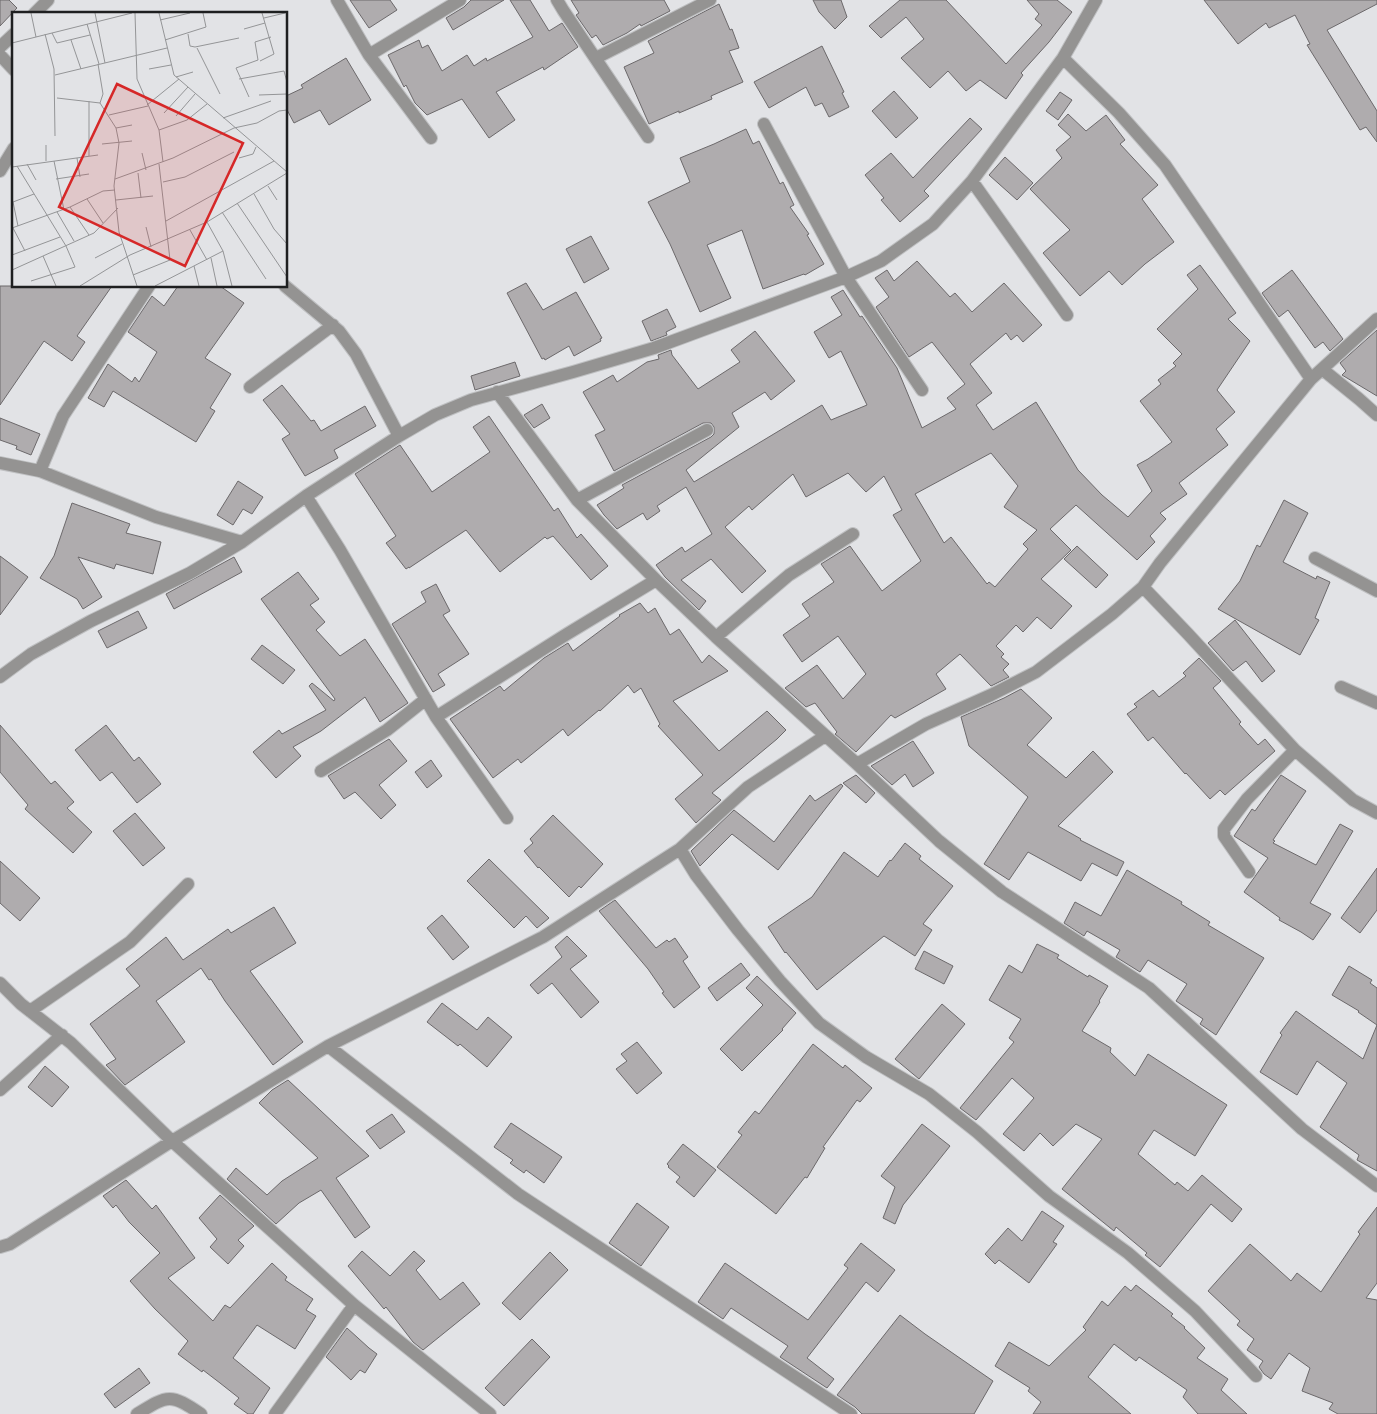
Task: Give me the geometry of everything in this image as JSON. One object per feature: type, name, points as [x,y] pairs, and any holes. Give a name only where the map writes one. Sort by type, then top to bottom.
[{"type":"street","points":[[36,12],[48,0]]},
{"type":"street","points":[[337,0],[369,55],[431,138]]},
{"type":"street","points":[[369,55],[460,0]]},
{"type":"street","points":[[557,0],[648,136]]},
{"type":"street","points":[[596,58],[710,0]]},
{"type":"street","points":[[0,676],[30,654],[190,573],[242,542],[306,496],[398,436],[435,415],[471,400],[497,392],[654,348],[846,277],[881,261],[933,224],[972,181],[1063,58],[1096,0]]},
{"type":"street","points":[[0,48],[12,36]]},
{"type":"street","points":[[0,56],[12,68]]},
{"type":"street","points":[[1063,58],[1119,113],[1165,165],[1311,379]]},
{"type":"street","points":[[764,124],[846,277],[922,390]]},
{"type":"street","points":[[0,171],[12,151]]},
{"type":"street","points":[[972,181],[1067,315]]},
{"type":"street","points":[[40,472],[63,416],[148,288]]},
{"type":"street","points":[[287,288],[339,331],[356,354],[398,436]]},
{"type":"street","points":[[857,764],[926,724],[992,695],[1036,672],[1112,614],[1143,587],[1160,563],[1311,379],[1377,319]]},
{"type":"street","points":[[250,387],[333,325]]},
{"type":"street","points":[[1322,369],[1377,415]]},
{"type":"street","points":[[497,392],[577,500],[656,580],[716,637],[939,841],[1002,892],[1149,988],[1302,1129],[1377,1186]]},
{"type":"street","points":[[577,500],[708,430]]},
{"type":"street","points":[[0,463],[40,472],[156,517],[242,542]]},
{"type":"street","points":[[306,496],[340,550],[436,717],[508,818]]},
{"type":"street","points":[[716,637],[789,576],[853,534]]},
{"type":"street","points":[[1315,558],[1377,591]]},
{"type":"street","points":[[436,717],[656,580]]},
{"type":"street","points":[[1143,587],[1295,750],[1353,800],[1377,813]]},
{"type":"street","points":[[1341,687],[1377,703]]},
{"type":"street","points":[[321,771],[387,730],[426,699]]},
{"type":"street","points":[[0,1247],[10,1244],[172,1141],[328,1046],[543,937],[680,849],[748,787],[825,736]]},
{"type":"street","points":[[1249,872],[1224,836],[1224,829],[1247,799],[1295,750]]},
{"type":"street","points":[[680,849],[696,875],[738,930],[780,981],[819,1023],[866,1057],[929,1094],[977,1132],[1049,1196],[1128,1253],[1195,1311],[1256,1376]]},
{"type":"street","points":[[30,1011],[130,942],[188,884]]},
{"type":"street","points":[[0,983],[30,1011],[71,1043],[172,1141],[354,1304],[490,1414]]},
{"type":"street","points":[[0,1090],[62,1036]]},
{"type":"street","points":[[328,1046],[518,1194],[851,1414]]},
{"type":"street","points":[[276,1414],[354,1304]]},
{"type":"street","points":[[137,1414],[160,1400],[171,1399],[183,1402],[201,1414]]},
{"type":"building","points":[[0,0],[9,0],[17,8],[0,26]]},
{"type":"building","points":[[350,0],[390,0],[397,10],[369,28]]},
{"type":"building","points":[[471,0],[504,0],[453,30],[446,18],[464,7]]},
{"type":"building","points":[[510,0],[530,0],[549,31],[562,23],[578,47],[544,70],[543,67],[496,92],[515,120],[489,138],[462,99],[427,115],[415,103],[406,85],[404,87],[388,55],[419,40],[422,48],[428,45],[442,71],[467,55],[474,66],[486,58],[487,61],[533,37]]},
{"type":"building","points":[[571,0],[664,0],[670,11],[641,26],[640,24],[603,45],[596,35],[592,38],[576,15],[579,13]]},
{"type":"building","points":[[813,0],[841,0],[847,17],[835,29],[819,12]]},
{"type":"building","points":[[900,0],[946,0],[1006,64],[1042,25],[1035,19],[1039,14],[1027,0],[1057,0],[1072,12],[1049,42],[1021,73],[1023,75],[1006,99],[980,80],[966,91],[948,71],[930,88],[901,58],[924,39],[906,17],[881,38],[869,26]]},
{"type":"building","points":[[1204,0],[1377,0],[1377,4],[1327,30],[1377,111],[1377,142],[1366,127],[1360,130],[1307,45],[1310,44],[1295,15],[1269,28],[1266,23],[1238,44]]},
{"type":"building","points":[[719,4],[739,48],[729,51],[743,82],[711,96],[712,99],[649,124],[624,67],[654,53],[648,41]]},
{"type":"building","points":[[822,46],[849,107],[829,117],[822,103],[815,106],[806,87],[769,108],[754,82]]},
{"type":"building","points":[[346,58],[371,100],[329,125],[320,110],[294,123],[288,112],[288,95],[303,88],[301,85]]},
{"type":"building","points":[[894,91],[918,118],[896,138],[872,111]]},
{"type":"building","points":[[1060,92],[1072,100],[1058,120],[1046,111]]},
{"type":"building","points":[[1068,114],[1086,131],[1106,115],[1125,140],[1120,144],[1158,185],[1142,199],[1174,242],[1145,264],[1122,285],[1109,271],[1080,296],[1043,253],[1070,230],[1030,189],[1062,158],[1056,150],[1071,137],[1058,125]]},
{"type":"building","points":[[970,118],[982,129],[924,191],[929,196],[900,222],[881,200],[884,198],[865,175],[891,153],[913,178]]},
{"type":"building","points":[[746,129],[753,144],[759,141],[780,184],[783,182],[794,205],[790,207],[809,234],[807,235],[824,264],[805,275],[763,289],[742,230],[707,245],[731,298],[700,312],[670,244],[648,202],[690,182],[680,158]]},
{"type":"building","points":[[1005,157],[1033,183],[1017,200],[989,175]]},
{"type":"building","points":[[591,236],[609,269],[584,283],[566,249]]},
{"type":"building","points":[[917,261],[950,297],[955,293],[972,312],[1004,283],[1042,325],[1023,342],[1017,335],[1011,340],[1006,333],[970,364],[992,393],[976,405],[993,430],[1036,402],[1078,470],[1102,495],[1128,517],[1152,491],[1137,465],[1172,442],[1140,401],[1161,384],[1158,380],[1176,366],[1173,363],[1182,354],[1157,329],[1198,289],[1187,275],[1200,265],[1236,313],[1228,319],[1250,341],[1217,390],[1235,412],[1216,429],[1228,445],[1179,483],[1187,494],[1160,513],[1166,519],[1150,536],[1155,542],[1137,560],[1076,505],[1050,529],[1071,550],[1041,579],[1072,606],[1051,629],[1037,617],[1023,632],[1016,625],[996,646],[1004,654],[1001,657],[1009,664],[1003,670],[1009,677],[991,686],[960,654],[936,674],[946,689],[895,718],[891,715],[856,752],[835,734],[837,732],[815,703],[806,707],[785,688],[817,665],[843,699],[866,674],[838,636],[802,662],[783,635],[810,616],[802,604],[834,582],[821,564],[850,546],[882,591],[921,561],[893,515],[902,510],[884,476],[866,492],[848,473],[806,497],[793,474],[752,510],[749,506],[725,527],[766,571],[742,593],[711,559],[681,580],[706,601],[699,610],[665,577],[656,565],[682,547],[685,552],[712,534],[686,487],[657,506],[660,511],[647,520],[643,513],[617,529],[597,505],[624,488],[622,485],[711,437],[714,434],[714,427],[711,423],[703,423],[614,471],[595,435],[605,430],[583,392],[613,375],[617,382],[647,362],[659,359],[658,355],[671,350],[672,355],[698,389],[740,362],[731,350],[755,331],[795,381],[771,400],[765,392],[732,413],[739,427],[686,470],[694,482],[822,405],[831,420],[867,405],[841,351],[829,358],[814,332],[842,315],[831,297],[843,290],[897,368],[922,428],[956,409],[947,398],[965,384],[932,342],[909,357],[876,307],[889,297],[875,278],[887,270],[894,281]],"holes":[[[991,453],[1018,486],[1004,507],[1037,530],[1023,544],[1028,549],[995,587],[989,582],[987,584],[951,537],[944,543],[915,494]]]},
{"type":"building","points":[[1292,270],[1343,339],[1330,351],[1323,342],[1315,348],[1288,310],[1279,317],[1262,293]]},
{"type":"building","points":[[526,283],[543,310],[576,292],[602,338],[600,339],[601,341],[574,356],[569,346],[545,360],[544,358],[542,359],[507,293]]},
{"type":"building","points":[[0,286],[12,286],[12,288],[111,288],[77,336],[85,342],[72,361],[44,341],[0,405]]},
{"type":"building","points":[[177,288],[223,288],[244,303],[205,358],[231,374],[210,408],[215,411],[196,442],[113,391],[104,407],[88,398],[108,364],[132,382],[135,377],[139,382],[157,352],[128,332],[152,296],[164,306]]},
{"type":"building","points":[[667,309],[676,327],[666,332],[667,335],[651,341],[642,321]]},
{"type":"building","points":[[1377,330],[1377,396],[1342,375],[1346,371],[1340,363]]},
{"type":"building","points":[[515,362],[520,376],[475,390],[471,376]]},
{"type":"building","points":[[282,385],[311,421],[314,420],[321,431],[365,406],[376,426],[334,450],[338,458],[305,476],[282,439],[290,434],[263,400]]},
{"type":"building","points":[[542,404],[550,418],[534,428],[524,415]]},
{"type":"building","points":[[489,416],[554,511],[558,508],[577,538],[581,534],[608,566],[591,580],[553,536],[547,539],[545,537],[500,572],[466,530],[406,569],[386,543],[396,536],[355,474],[400,445],[432,492],[490,452],[473,427]]},
{"type":"building","points":[[0,418],[40,434],[31,455],[16,449],[17,446],[0,440]]},
{"type":"building","points":[[238,481],[263,497],[252,514],[243,509],[233,525],[217,515]]},
{"type":"building","points":[[1284,500],[1308,513],[1283,562],[1316,579],[1317,576],[1330,582],[1315,618],[1319,620],[1300,655],[1218,609],[1240,581],[1257,545],[1260,547]]},
{"type":"building","points":[[72,503],[130,524],[126,533],[161,542],[153,574],[116,564],[114,569],[78,557],[102,597],[83,609],[77,599],[40,578],[54,556]]},
{"type":"building","points":[[1077,546],[1108,575],[1096,588],[1064,559]]},
{"type":"building","points":[[0,556],[28,577],[0,615]]},
{"type":"building","points":[[234,557],[242,572],[174,609],[166,594]]},
{"type":"building","points":[[298,572],[319,599],[310,605],[325,622],[316,630],[340,656],[365,639],[408,703],[380,722],[365,697],[321,731],[293,747],[301,756],[276,778],[253,752],[279,730],[282,734],[326,710],[309,686],[312,683],[334,701],[335,699],[261,599]]},
{"type":"building","points":[[436,584],[450,611],[443,615],[469,654],[438,674],[445,685],[433,692],[392,624],[426,602],[421,592]]},
{"type":"building","points":[[640,603],[648,613],[655,608],[670,635],[679,629],[702,663],[709,655],[728,671],[673,701],[719,751],[767,711],[786,730],[712,793],[721,800],[696,823],[675,799],[703,775],[658,726],[660,724],[641,688],[634,693],[628,685],[600,711],[568,736],[563,729],[521,763],[518,759],[493,778],[450,719],[500,686],[504,691],[544,658],[568,643],[573,651],[619,615]]},
{"type":"building","points":[[138,611],[147,628],[107,648],[98,631]]},
{"type":"building","points":[[1235,620],[1275,671],[1262,682],[1246,661],[1233,671],[1208,643]]},
{"type":"building","points":[[262,645],[295,670],[283,684],[251,659]]},
{"type":"building","points":[[1199,658],[1221,681],[1213,688],[1241,722],[1239,724],[1258,745],[1265,739],[1275,751],[1225,795],[1220,790],[1210,799],[1153,737],[1148,741],[1127,714],[1137,707],[1134,704],[1153,690],[1159,697],[1186,676],[1183,673]]},
{"type":"building","points":[[1021,689],[1052,718],[1027,745],[1066,778],[1093,751],[1113,772],[1058,826],[1080,840],[1124,862],[1117,876],[1092,863],[1081,881],[1028,852],[1009,880],[984,864],[1028,797],[969,746],[961,717]]},
{"type":"building","points":[[0,725],[51,784],[55,781],[74,802],[67,808],[92,832],[73,853],[25,809],[28,805],[0,772]]},
{"type":"building","points":[[106,725],[134,761],[139,757],[161,784],[137,803],[112,772],[100,781],[75,750]]},
{"type":"building","points":[[389,739],[407,761],[379,785],[396,805],[381,819],[355,792],[344,799],[328,776]]},
{"type":"building","points":[[913,741],[934,773],[913,787],[905,774],[892,785],[871,766]]},
{"type":"building","points":[[431,760],[442,776],[427,788],[415,772]]},
{"type":"building","points":[[856,775],[875,793],[866,803],[843,783]]},
{"type":"building","points":[[1281,775],[1306,791],[1273,840],[1275,841],[1273,843],[1316,865],[1340,824],[1353,831],[1310,903],[1331,914],[1313,940],[1279,920],[1280,918],[1244,892],[1268,858],[1234,836],[1252,809],[1255,811]]},
{"type":"building","points":[[841,784],[843,786],[778,870],[732,834],[700,866],[691,851],[734,810],[774,842],[810,795],[815,801]]},
{"type":"building","points":[[135,813],[165,848],[143,866],[113,831]]},
{"type":"building","points":[[553,815],[603,864],[581,888],[579,886],[569,897],[538,868],[524,851],[533,843],[530,839]]},
{"type":"building","points":[[905,843],[921,856],[919,859],[953,886],[923,924],[932,930],[915,956],[884,936],[817,990],[785,953],[768,927],[812,897],[844,852],[878,877]]},
{"type":"building","points":[[489,859],[549,918],[537,928],[526,916],[514,928],[467,881]]},
{"type":"building","points":[[0,861],[40,898],[20,921],[0,903]]},
{"type":"building","points":[[1377,868],[1377,910],[1360,933],[1341,918]]},
{"type":"building","points":[[1127,870],[1182,902],[1181,904],[1210,922],[1208,925],[1264,958],[1216,1035],[1200,1024],[1203,1019],[1176,1001],[1187,984],[1148,960],[1140,972],[1116,957],[1120,950],[1087,931],[1084,936],[1064,923],[1075,902],[1101,916]]},
{"type":"building","points":[[615,900],[656,948],[667,940],[669,942],[675,938],[688,957],[683,961],[700,987],[674,1008],[662,993],[664,992],[648,969],[599,911]]},
{"type":"building","points":[[274,907],[296,943],[250,971],[303,1042],[273,1065],[201,968],[156,1001],[185,1042],[125,1085],[106,1065],[116,1059],[90,1024],[140,986],[126,969],[166,937],[183,960],[228,929],[231,933]]},
{"type":"building","points":[[442,915],[469,947],[453,960],[427,928]]},
{"type":"building","points":[[567,936],[587,956],[570,969],[599,1002],[581,1018],[552,983],[538,994],[530,985],[562,957],[555,947]]},
{"type":"building","points":[[1037,944],[1059,955],[1057,958],[1088,977],[1089,975],[1108,986],[1082,1031],[1111,1048],[1110,1052],[1135,1076],[1148,1054],[1227,1105],[1195,1156],[1154,1130],[1138,1154],[1175,1185],[1177,1182],[1188,1191],[1202,1175],[1242,1209],[1232,1222],[1211,1204],[1160,1267],[1145,1255],[1147,1253],[1116,1227],[1114,1231],[1062,1189],[1102,1139],[1076,1124],[1053,1146],[1040,1133],[1024,1151],[1003,1134],[1034,1098],[1012,1078],[976,1120],[960,1108],[1014,1042],[1009,1038],[1021,1019],[989,1000],[1009,965],[1022,973]]},
{"type":"building","points":[[924,951],[953,966],[944,984],[915,969]]},
{"type":"building","points":[[741,963],[750,975],[717,1001],[708,988]]},
{"type":"building","points":[[1349,966],[1372,980],[1370,983],[1377,988],[1377,1025],[1359,1011],[1332,995]]},
{"type":"building","points":[[757,976],[796,1013],[783,1030],[742,1071],[720,1049],[763,1005],[746,988]]},
{"type":"building","points":[[442,1003],[477,1030],[488,1017],[512,1037],[487,1067],[460,1044],[458,1046],[427,1022]]},
{"type":"building","points":[[942,1004],[965,1024],[919,1079],[895,1059]]},
{"type":"building","points":[[1296,1011],[1363,1059],[1377,1025],[1377,1171],[1357,1160],[1359,1155],[1320,1127],[1347,1083],[1317,1061],[1297,1095],[1260,1072],[1282,1035],[1280,1033]]},
{"type":"building","points":[[637,1042],[662,1073],[637,1094],[616,1069],[627,1061],[621,1054]]},
{"type":"building","points":[[813,1044],[843,1068],[845,1065],[872,1088],[860,1102],[857,1100],[823,1147],[825,1148],[807,1178],[805,1177],[776,1214],[717,1167],[742,1135],[738,1132],[755,1111],[759,1114]]},
{"type":"building","points":[[45,1066],[69,1087],[52,1107],[28,1087]]},
{"type":"building","points":[[288,1080],[369,1156],[336,1178],[370,1227],[355,1238],[321,1190],[299,1203],[276,1224],[227,1179],[236,1168],[267,1195],[282,1181],[318,1158],[259,1103],[272,1090]]},
{"type":"building","points":[[392,1114],[405,1132],[380,1149],[366,1131]]},
{"type":"building","points":[[511,1123],[562,1157],[544,1183],[526,1170],[524,1173],[510,1163],[513,1160],[494,1147]]},
{"type":"building","points":[[922,1124],[950,1146],[903,1205],[895,1224],[883,1218],[895,1187],[881,1176]]},
{"type":"building","points":[[683,1144],[716,1170],[694,1197],[676,1182],[680,1177],[667,1164]]},
{"type":"building","points":[[126,1180],[152,1209],[156,1205],[195,1258],[168,1278],[213,1321],[225,1305],[230,1308],[272,1263],[287,1277],[285,1280],[313,1299],[306,1310],[316,1316],[295,1349],[257,1325],[233,1358],[270,1388],[253,1414],[248,1414],[234,1404],[239,1398],[203,1370],[202,1372],[178,1354],[188,1341],[130,1281],[160,1253],[129,1222],[116,1205],[113,1208],[103,1196]]},
{"type":"building","points":[[220,1195],[254,1226],[238,1240],[244,1246],[228,1264],[210,1247],[217,1239],[199,1218]]},
{"type":"building","points":[[637,1203],[669,1227],[641,1266],[609,1243]]},
{"type":"building","points":[[1377,1207],[1377,1283],[1366,1298],[1377,1300],[1377,1414],[1338,1414],[1329,1409],[1333,1403],[1302,1391],[1310,1368],[1289,1353],[1271,1379],[1264,1374],[1259,1367],[1263,1361],[1247,1350],[1254,1339],[1237,1325],[1240,1321],[1208,1291],[1250,1244],[1291,1281],[1297,1273],[1321,1292],[1360,1234],[1358,1232]]},
{"type":"building","points":[[1042,1211],[1064,1226],[1053,1242],[1057,1244],[1029,1283],[999,1260],[995,1264],[985,1254],[1008,1228],[1022,1241]]},
{"type":"building","points":[[861,1243],[895,1270],[878,1292],[866,1282],[807,1358],[834,1379],[827,1388],[780,1357],[788,1346],[731,1308],[723,1319],[698,1302],[725,1263],[808,1320],[848,1268],[844,1265]]},
{"type":"building","points":[[362,1251],[390,1276],[414,1251],[425,1261],[416,1270],[440,1300],[463,1282],[480,1304],[423,1350],[413,1342],[386,1307],[384,1309],[348,1266]]},
{"type":"building","points":[[550,1252],[568,1270],[520,1320],[502,1303]]},
{"type":"building","points":[[1136,1285],[1173,1314],[1171,1316],[1185,1327],[1205,1348],[1197,1358],[1228,1379],[1221,1390],[1247,1414],[1198,1414],[1183,1397],[1187,1390],[1139,1357],[1136,1361],[1114,1344],[1088,1377],[1131,1414],[1033,1414],[1041,1402],[1028,1391],[1030,1388],[995,1366],[1009,1342],[1049,1366],[1086,1330],[1083,1327],[1102,1301],[1108,1306],[1125,1286],[1131,1291]]},
{"type":"building","points":[[900,1315],[993,1381],[974,1414],[862,1414],[837,1395]]},
{"type":"building","points":[[347,1328],[377,1354],[365,1373],[360,1370],[351,1380],[326,1357]]},
{"type":"building","points":[[532,1339],[550,1357],[504,1406],[485,1388]]},
{"type":"building","points":[[139,1368],[150,1383],[115,1408],[104,1394]]}]
